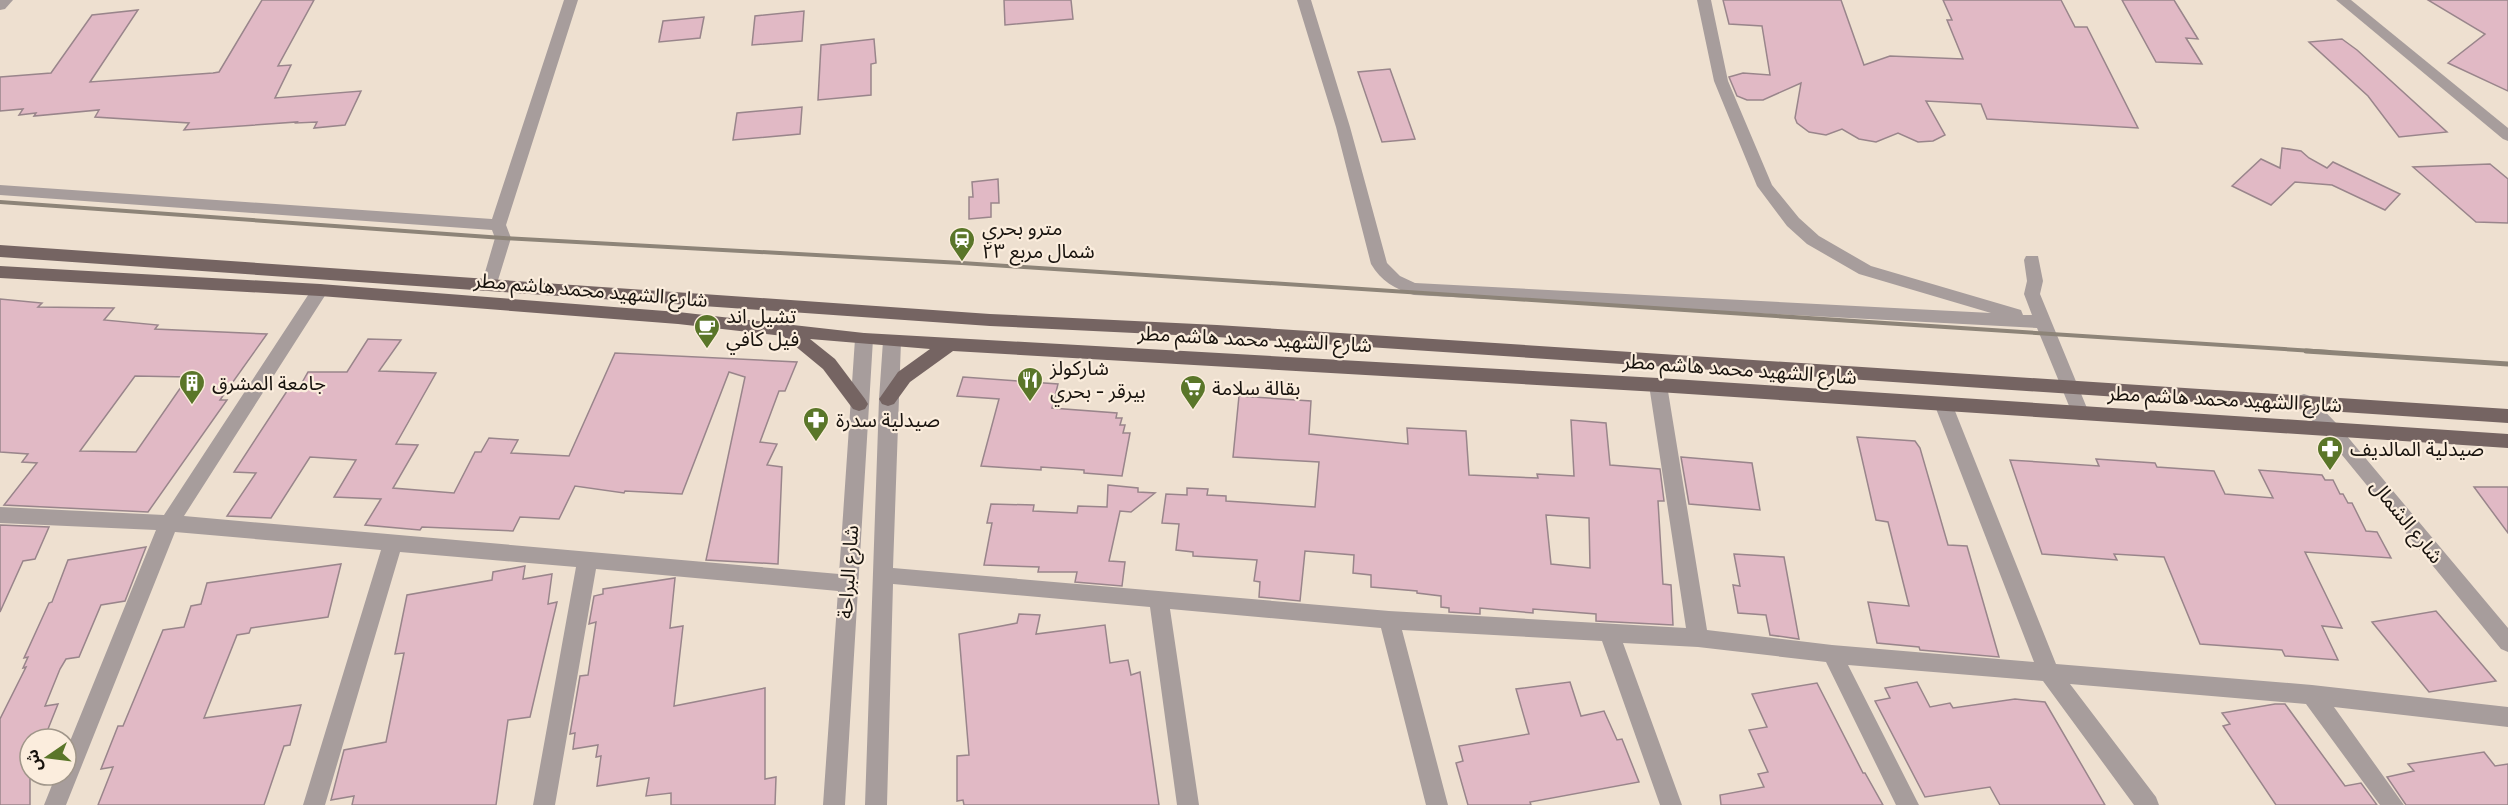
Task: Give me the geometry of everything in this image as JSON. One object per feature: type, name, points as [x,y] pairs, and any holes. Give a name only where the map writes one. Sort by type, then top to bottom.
[{"type":"main road","name":"شارع الشهيد محمد هاشم مطر","points":[[0,251],[954,318],[1216,331],[2508,416]]},
{"type":"main road","name":"شارع الشهيد محمد هاشم مطر","points":[[0,272],[320,290],[678,318],[864,339],[948,345],[1658,385],[1944,406],[2330,428],[2508,441]]},
{"type":"main road","points":[[788,331],[830,364],[859,404]]},
{"type":"main road","points":[[888,399],[904,377],[948,345]]},
{"type":"street","points":[[0,6],[6,0]]},
{"type":"street","points":[[489,286],[503,238],[498,225],[571,0]]},
{"type":"street","points":[[1304,0],[1343,127],[1379,264],[1392,279],[1402,285],[1414,289],[2045,322]]},
{"type":"street","points":[[1704,0],[1721,81],[1765,186],[1793,222],[1813,240],[1865,270],[2045,322]]},
{"type":"street","points":[[2343,0],[2508,136]]},
{"type":"street","points":[[0,190],[383,221],[498,225]]},
{"type":"street","points":[[2032,260],[2035,281],[2032,294],[2080,413]]},
{"type":"street","points":[[55,805],[169,523],[320,290]]},
{"type":"street","name":"شارع البراحة","points":[[834,805],[864,339]]},
{"type":"street","name":"شارع البراحة","points":[[876,805],[888,399],[892,341]]},
{"type":"street","points":[[1658,385],[1698,639]]},
{"type":"street","name":"شارع الشمال","points":[[2304,401],[2330,428],[2508,643]]},
{"type":"street","points":[[1944,406],[2049,673],[2148,805]]},
{"type":"street","points":[[0,515],[169,523],[847,583]]},
{"type":"street","points":[[314,805],[392,544]]},
{"type":"street","points":[[544,805],[587,561]]},
{"type":"street","points":[[882,575],[1389,620],[1698,639],[1832,654],[2312,695],[2508,717]]},
{"type":"street","points":[[1159,601],[1188,805]]},
{"type":"street","points":[[1389,620],[1437,805]]},
{"type":"street","points":[[1610,634],[1671,805]]},
{"type":"street","points":[[1832,654],[1908,805]]},
{"type":"street","points":[[2312,695],[2393,805]]},
{"type":"building","points":[[262,0],[314,0],[278,66],[291,65],[275,98],[361,91],[345,125],[314,128],[317,122],[297,122],[184,130],[189,123],[95,117],[99,110],[34,116],[36,113],[19,115],[23,109],[0,111],[0,77],[51,73],[92,15],[138,10],[90,82],[213,73],[219,72]]},
{"type":"building","points":[[1004,0],[1071,0],[1073,19],[1005,25]]},
{"type":"building","points":[[1723,0],[1841,0],[1864,65],[1890,56],[1963,59],[1947,20],[1952,20],[1943,0],[2061,0],[2075,27],[2087,27],[2138,128],[1987,119],[1981,104],[1926,101],[1945,135],[1933,141],[1918,142],[1898,133],[1876,142],[1859,139],[1842,129],[1826,135],[1809,132],[1797,123],[1795,118],[1801,83],[1763,100],[1747,100],[1737,96],[1729,77],[1743,73],[1770,75],[1762,26],[1729,24]]},
{"type":"building","points":[[2122,0],[2174,0],[2198,39],[2186,38],[2202,64],[2156,62]]},
{"type":"building","points":[[2428,0],[2508,0],[2508,91],[2448,63],[2485,34]]},
{"type":"building","points":[[804,11],[802,41],[752,45],[755,16]]},
{"type":"building","points":[[704,17],[700,38],[659,42],[663,21]]},
{"type":"building","points":[[874,39],[876,63],[871,64],[871,95],[818,100],[821,45]]},
{"type":"building","points":[[2342,39],[2447,132],[2399,137],[2368,96],[2309,42]]},
{"type":"building","points":[[1390,69],[1415,139],[1382,142],[1358,72]]},
{"type":"building","points":[[802,107],[800,134],[733,140],[737,113]]},
{"type":"building","points":[[2282,148],[2301,151],[2327,168],[2333,162],[2400,194],[2385,210],[2332,185],[2295,182],[2271,205],[2232,186],[2261,159],[2280,168]]},
{"type":"building","points":[[2490,164],[2508,179],[2508,223],[2476,222],[2413,167]]},
{"type":"building","points":[[998,179],[999,203],[991,203],[991,217],[969,219],[969,197],[973,197],[972,182]]},
{"type":"building","name":"جامعة المشرق","points":[[0,299],[42,303],[38,307],[114,308],[104,320],[158,325],[155,329],[267,334],[220,400],[227,400],[148,512],[4,505],[37,463],[22,462],[28,454],[0,452]],"holes":[[[135,376],[188,377],[136,452],[80,451]]]},
{"type":"building","points":[[368,339],[401,340],[379,371],[436,373],[396,444],[418,445],[393,488],[454,493],[475,452],[481,452],[489,438],[518,440],[511,453],[569,456],[615,353],[797,362],[785,391],[779,391],[760,442],[777,444],[767,465],[782,467],[778,564],[706,560],[745,377],[729,372],[682,494],[625,491],[624,493],[575,486],[559,519],[520,517],[513,531],[422,527],[420,530],[365,525],[381,499],[334,497],[356,460],[310,457],[271,518],[227,516],[256,473],[234,472],[289,388],[299,388],[308,372],[347,372]]},
{"type":"building","points":[[963,377],[1058,384],[1052,408],[1117,413],[1116,418],[1122,418],[1120,425],[1125,425],[1123,433],[1130,433],[1122,476],[1084,473],[1084,470],[981,466],[999,399],[957,396]]},
{"type":"building","points":[[1239,396],[1311,401],[1309,434],[1408,444],[1407,428],[1466,431],[1469,475],[1538,478],[1537,474],[1574,476],[1571,420],[1606,423],[1610,465],[1660,469],[1664,501],[1658,501],[1663,584],[1671,585],[1673,625],[1596,621],[1596,614],[1533,609],[1533,613],[1480,608],[1480,614],[1449,612],[1449,608],[1441,607],[1441,596],[1417,593],[1417,591],[1371,587],[1371,575],[1353,573],[1354,555],[1305,551],[1300,601],[1259,597],[1260,582],[1254,581],[1257,560],[1193,556],[1193,552],[1176,550],[1179,524],[1162,523],[1166,494],[1187,495],[1187,488],[1208,489],[1207,495],[1226,496],[1226,501],[1315,507],[1319,462],[1233,457]],"holes":[[[1546,515],[1589,518],[1590,568],[1551,564]]]},
{"type":"building","points":[[1857,437],[1915,441],[1920,448],[1948,545],[1967,546],[1999,657],[1920,650],[1919,647],[1877,643],[1868,602],[1909,606],[1888,522],[1876,520]]},
{"type":"building","points":[[1681,457],[1752,463],[1760,510],[1689,504]]},
{"type":"building","points":[[2096,459],[2155,463],[2157,467],[2214,471],[2225,494],[2273,498],[2259,470],[2322,475],[2325,480],[2333,480],[2340,494],[2343,494],[2348,503],[2352,503],[2366,531],[2377,532],[2391,558],[2305,552],[2342,628],[2322,626],[2338,660],[2285,656],[2282,650],[2200,644],[2164,557],[2114,554],[2117,560],[2042,554],[2010,460],[2099,466]]},
{"type":"building","points":[[1108,485],[1138,488],[1138,492],[1155,493],[1131,512],[1120,511],[1109,561],[1125,562],[1122,586],[1075,582],[1077,572],[1038,572],[1039,567],[984,565],[992,523],[987,523],[991,504],[1034,505],[1033,511],[1077,513],[1078,506],[1107,507]]},
{"type":"building","points":[[2474,487],[2508,487],[2508,533]]},
{"type":"building","points":[[0,525],[49,527],[35,559],[23,561],[0,612]]},
{"type":"building","points":[[146,547],[125,601],[101,605],[79,657],[66,659],[60,669],[45,706],[58,704],[49,727],[18,727],[18,787],[30,787],[30,805],[0,805],[0,719],[26,667],[23,668],[28,657],[24,658],[49,603],[52,602],[68,560]]},
{"type":"building","points":[[1734,554],[1784,557],[1799,639],[1770,635],[1766,615],[1738,613],[1733,585],[1740,586]]},
{"type":"building","points":[[341,564],[328,617],[251,628],[249,633],[237,635],[204,718],[301,705],[290,745],[284,746],[264,805],[98,805],[113,767],[101,769],[118,726],[123,726],[163,630],[184,627],[191,606],[201,604],[207,583]]},
{"type":"building","points":[[525,566],[523,579],[552,574],[548,604],[557,602],[530,717],[508,720],[496,805],[352,805],[354,796],[331,800],[344,750],[386,742],[404,653],[395,654],[407,595],[492,580],[493,572]]},
{"type":"building","points":[[675,578],[670,628],[683,626],[674,706],[765,688],[765,779],[776,777],[775,805],[671,805],[671,793],[646,796],[649,778],[597,786],[601,756],[596,757],[598,745],[573,749],[575,733],[570,734],[580,676],[588,675],[596,622],[589,624],[594,596],[603,594],[603,589]]},
{"type":"building","points":[[2436,611],[2496,681],[2429,692],[2372,622]]},
{"type":"building","points":[[1019,614],[1040,615],[1036,634],[1105,625],[1110,663],[1128,660],[1131,675],[1140,672],[1159,805],[964,805],[963,800],[957,801],[957,756],[969,755],[959,634],[1017,623]]},
{"type":"building","points":[[1570,682],[1581,716],[1604,711],[1617,740],[1622,739],[1639,782],[1530,802],[1531,805],[1468,805],[1456,763],[1463,761],[1459,746],[1529,734],[1516,689]]},
{"type":"building","points":[[1917,682],[1930,707],[1950,703],[1953,708],[2015,699],[2045,702],[2105,805],[2000,805],[1990,787],[1925,797],[1875,701],[1890,698],[1885,688]]},
{"type":"building","points":[[1817,683],[1863,773],[1883,805],[1721,805],[1720,795],[1764,787],[1758,774],[1768,772],[1749,730],[1767,727],[1752,694]]},
{"type":"building","points":[[2285,704],[2345,786],[2361,783],[2377,805],[2276,805],[2223,726],[2230,724],[2222,713]]},
{"type":"building","points":[[2484,752],[2495,766],[2508,764],[2508,805],[2406,805],[2387,777],[2414,771],[2408,764]]},
{"type":"railway","points":[[0,202],[503,238],[962,263],[2329,352]]},
{"type":"railway","points":[[2306,351],[2508,364]]},
{"type":"place","name":"مترو بحري شمال مربع ٢٣","points":[[962,263]]},
{"type":"place","name":"تشيل اند فيل كافي","points":[[707,350]]},
{"type":"place","name":"شاركولز بيرقر - بحري","points":[[1030,403]]},
{"type":"place","name":"جامعة المشرق","points":[[192,406]]},
{"type":"place","name":"بقالة سلامة","points":[[1193,411]]},
{"type":"place","name":"صيدلية سدرة","points":[[816,443]]},
{"type":"place","name":"صيدلية المالديف","points":[[2330,472]]}]
